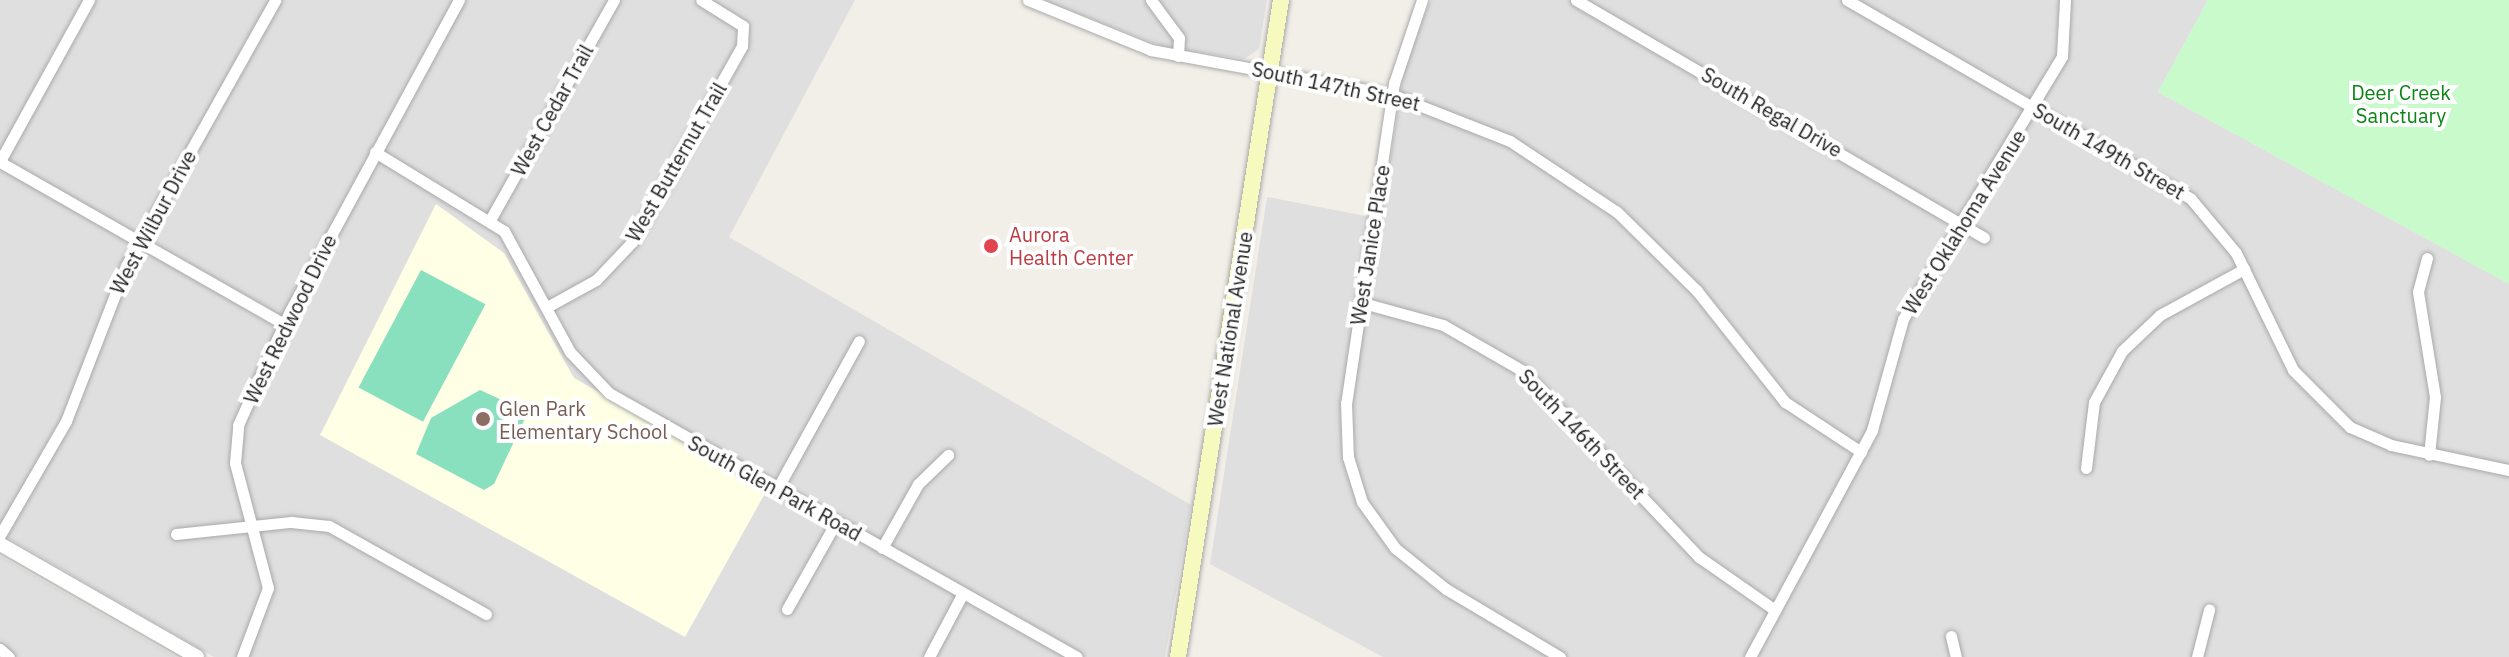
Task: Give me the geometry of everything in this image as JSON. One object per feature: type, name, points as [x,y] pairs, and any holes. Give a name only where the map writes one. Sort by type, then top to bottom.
[{"type":"main road","name":"West National Avenue","points":[[1178,657],[1281,0]]},
{"type":"street","points":[[89,0],[0,161],[284,324]]},
{"type":"street","name":"West Wilbur Drive","points":[[0,535],[66,421],[139,242],[275,0]]},
{"type":"street","name":"West Redwood Drive","points":[[242,657],[268,588],[235,463],[236,433],[284,324],[459,0]]},
{"type":"street","name":"West Cedar Trail","points":[[490,220],[614,0]]},
{"type":"street","name":"West Butternut Trail","points":[[547,307],[596,280],[632,242],[738,54],[744,29],[701,0]]},
{"type":"street","name":"South 147th Street","points":[[1028,0],[1178,56],[1272,70],[1393,95],[1472,123],[1585,187],[1667,258],[1785,402],[1861,452]]},
{"type":"street","points":[[1151,0],[1179,38],[1178,56]]},
{"type":"street","name":"West Janice Place","points":[[1422,0],[1393,95],[1345,421],[1358,493],[1380,531],[1413,565],[1560,657]]},
{"type":"street","name":"South Regal Drive","points":[[1576,0],[1984,237]]},
{"type":"street","name":"South 149th Street","points":[[1847,0],[2191,199],[2244,269],[2312,395],[2361,433],[2429,455],[2509,470]]},
{"type":"street","name":"West Oklahoma Avenue","points":[[1750,657],[1861,452],[1903,319],[1966,225],[2066,47],[2068,1]]},
{"type":"street","name":"South Glen Park Road","points":[[375,152],[490,220],[519,250],[547,307],[597,384],[1064,654],[1077,657]]},
{"type":"street","points":[[2427,258],[2418,292],[2435,397],[2429,455]]},
{"type":"street","points":[[2086,468],[2094,402],[2122,351],[2160,315],[2244,269]]},
{"type":"street","name":"South 146th Street","points":[[1363,303],[1443,325],[1523,371],[1699,557],[1775,610]]},
{"type":"street","points":[[777,489],[859,341]]},
{"type":"street","points":[[882,548],[918,484],[948,455]]},
{"type":"street","points":[[176,534],[309,522],[342,531],[486,614]]},
{"type":"street","points":[[787,609],[836,522]]},
{"type":"street","points":[[0,544],[197,657]]},
{"type":"street","points":[[929,657],[963,593]]},
{"type":"street","points":[[2197,657],[2209,610]]},
{"type":"street","points":[[1951,636],[1956,657]]},
{"type":"street","points":[[0,649],[9,657]]},
{"type":"shaded area","points":[[0,0],[855,0],[729,237],[1191,505],[1165,657],[214,657],[0,533]]},
{"type":"shaded area","points":[[1044,0],[1267,0],[1259,49],[1244,59],[1164,47]]},
{"type":"shaded area","points":[[1431,0],[2208,0],[2158,92],[2509,284],[2509,657],[1383,657],[1210,564],[1267,197],[1381,219],[1406,58]]},
{"type":"shaded area","name":"Glen Park Elementary School","points":[[436,204],[504,253],[574,378],[768,488],[685,637],[320,435]]},
{"type":"shaded area","points":[[0,556],[89,607],[176,657],[0,657]]},
{"type":"green space","name":"Deer Creek Sanctuary","points":[[2208,0],[2509,0],[2509,284],[2158,92]]},
{"type":"green space","points":[[421,270],[485,304],[423,422],[359,387]]},
{"type":"green space","points":[[480,390],[528,412],[494,484],[484,490],[416,454],[431,418]]},
{"type":"place","name":"Aurora Health Center","points":[[991,246]]},
{"type":"place","name":"Glen Park Elementary School","points":[[483,419]]}]
